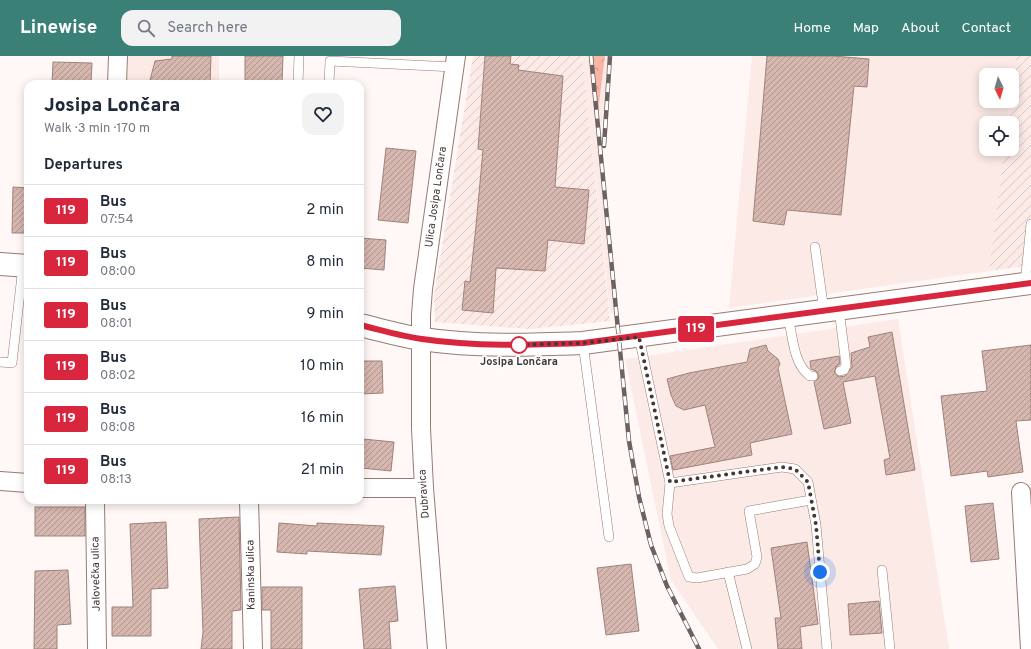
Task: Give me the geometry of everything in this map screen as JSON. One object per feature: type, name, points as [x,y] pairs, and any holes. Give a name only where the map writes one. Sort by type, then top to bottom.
[{"type":"street","points":[[117,80],[118,56]]},
{"type":"street","name":"Ulica Josipa Lončara","points":[[422,339],[423,289],[455,61]]},
{"type":"street","points":[[0,264],[24,266]]},
{"type":"street","points":[[364,325],[422,339],[516,345],[583,343],[639,337],[1028,283]]},
{"type":"street","name":"Dubravica","points":[[422,339],[421,428],[424,488],[437,649]]},
{"type":"street","points":[[0,481],[24,483]]},
{"type":"street","points":[[364,488],[424,488]]},
{"type":"street","points":[[1021,492],[1030,649]]},
{"type":"street","name":"Jalovečka ulica","points":[[95,504],[98,649]]},
{"type":"street","name":"Kaninska ulica","points":[[249,504],[253,649]]},
{"type":"lane","points":[[298,80],[299,56]]},
{"type":"lane","points":[[329,80],[330,61],[455,61]]},
{"type":"lane","points":[[1028,283],[1031,224]]},
{"type":"lane","points":[[815,247],[846,365],[844,370],[840,371]]},
{"type":"lane","points":[[0,362],[12,363],[24,273]]},
{"type":"lane","points":[[788,316],[799,363],[804,372],[810,376],[813,376]]},
{"type":"lane","points":[[639,337],[670,482],[667,514],[669,526],[689,577],[697,578],[747,569],[755,564],[757,557],[749,511],[811,500]]},
{"type":"lane","points":[[583,343],[609,537]]},
{"type":"lane","points":[[670,482],[782,467],[795,469],[808,482],[816,525],[827,649]]},
{"type":"lane","points":[[882,570],[890,649]]},
{"type":"lane","points":[[728,572],[747,649]]},
{"type":"shaded area","points":[[128,56],[219,56],[219,80],[127,80]]},
{"type":"shaded area","points":[[473,56],[582,56],[610,321],[530,329],[435,322],[434,296]]},
{"type":"shaded area","points":[[582,56],[589,56],[596,124],[605,56],[611,56],[599,145],[618,313],[610,313]]},
{"type":"shaded area","points":[[752,56],[1016,56],[1014,68],[979,68],[979,108],[1009,108],[1008,116],[979,116],[979,156],[1003,156],[989,271],[729,308]]},
{"type":"shaded area","points":[[1016,56],[1031,56],[1031,265],[989,271],[1003,156],[1019,156],[1019,116],[1008,116],[1009,108],[1019,108],[1019,68],[1015,68]]},
{"type":"shaded area","points":[[898,319],[949,649],[718,649],[671,580],[625,359]]},
{"type":"green space","points":[[589,56],[605,56],[596,127]]},
{"type":"building","points":[[172,56],[211,56],[210,80],[150,80],[155,61],[172,59]]},
{"type":"building","points":[[245,56],[283,56],[282,80],[245,80]]},
{"type":"building","points":[[485,56],[511,56],[510,64],[519,65],[518,70],[563,76],[555,187],[589,190],[584,244],[548,240],[545,271],[496,268],[493,313],[462,310],[465,281],[470,282],[483,150],[478,149]]},
{"type":"building","points":[[767,56],[833,56],[869,59],[867,87],[854,86],[841,215],[787,210],[784,225],[753,221]]},
{"type":"building","points":[[53,62],[92,63],[91,80],[52,80]]},
{"type":"building","points":[[386,148],[416,151],[408,223],[378,220]]},
{"type":"building","points":[[13,187],[24,188],[24,233],[12,233]]},
{"type":"building","points":[[364,238],[386,240],[384,270],[364,268]]},
{"type":"building","points":[[892,332],[915,470],[886,475],[884,460],[890,458],[875,376],[843,382],[851,423],[824,429],[814,382],[819,376],[816,371],[811,369],[810,361],[839,356],[840,364],[836,367],[834,373],[839,377],[845,376],[852,367],[851,353],[870,347],[868,337]]},
{"type":"building","points":[[766,345],[768,351],[778,359],[780,364],[778,368],[792,434],[750,443],[752,455],[673,470],[670,456],[715,447],[705,405],[684,410],[676,406],[671,395],[667,379],[689,373],[747,362],[750,349]]},
{"type":"building","points":[[1031,345],[1031,420],[1016,421],[1023,472],[988,477],[987,471],[951,476],[941,396],[987,391],[982,351]]},
{"type":"building","points":[[364,361],[382,361],[383,393],[364,394]]},
{"type":"building","points":[[364,439],[394,442],[391,471],[364,468]]},
{"type":"building","points":[[993,503],[999,559],[971,562],[965,506]]},
{"type":"building","points":[[35,507],[85,507],[85,536],[35,536]]},
{"type":"building","points":[[239,517],[241,610],[232,611],[232,649],[201,649],[203,632],[199,519]]},
{"type":"building","points":[[166,522],[168,588],[151,589],[151,636],[112,636],[112,607],[133,607],[130,524]]},
{"type":"building","points":[[279,523],[317,526],[317,523],[384,526],[381,555],[307,551],[307,554],[277,552]]},
{"type":"building","points":[[807,542],[818,624],[800,627],[802,649],[778,649],[775,618],[781,618],[771,548]]},
{"type":"building","points":[[631,564],[639,631],[606,635],[597,568]]},
{"type":"building","points":[[68,570],[71,624],[57,625],[57,649],[34,649],[35,571]]},
{"type":"building","points":[[395,586],[398,621],[389,622],[391,649],[364,649],[359,589]]},
{"type":"building","points":[[262,587],[302,587],[302,649],[271,649],[271,610],[262,610]]},
{"type":"building","points":[[879,601],[882,633],[850,635],[848,604]]},
{"type":"railway","points":[[591,56],[629,441],[639,497],[651,545],[667,586],[699,649]]},
{"type":"railway","points":[[604,146],[610,56]]},
{"type":"bus line","name":"119","points":[[364,326],[422,339],[445,342],[516,345],[583,343],[639,337],[1031,283]]},
{"type":"place","name":"Josipa Lončara","points":[[519,345]]},
{"type":"route","points":[[519,345],[516,345],[583,343],[639,337],[641,353],[670,482],[782,467],[795,469],[808,482],[816,525],[820,572]]}]
